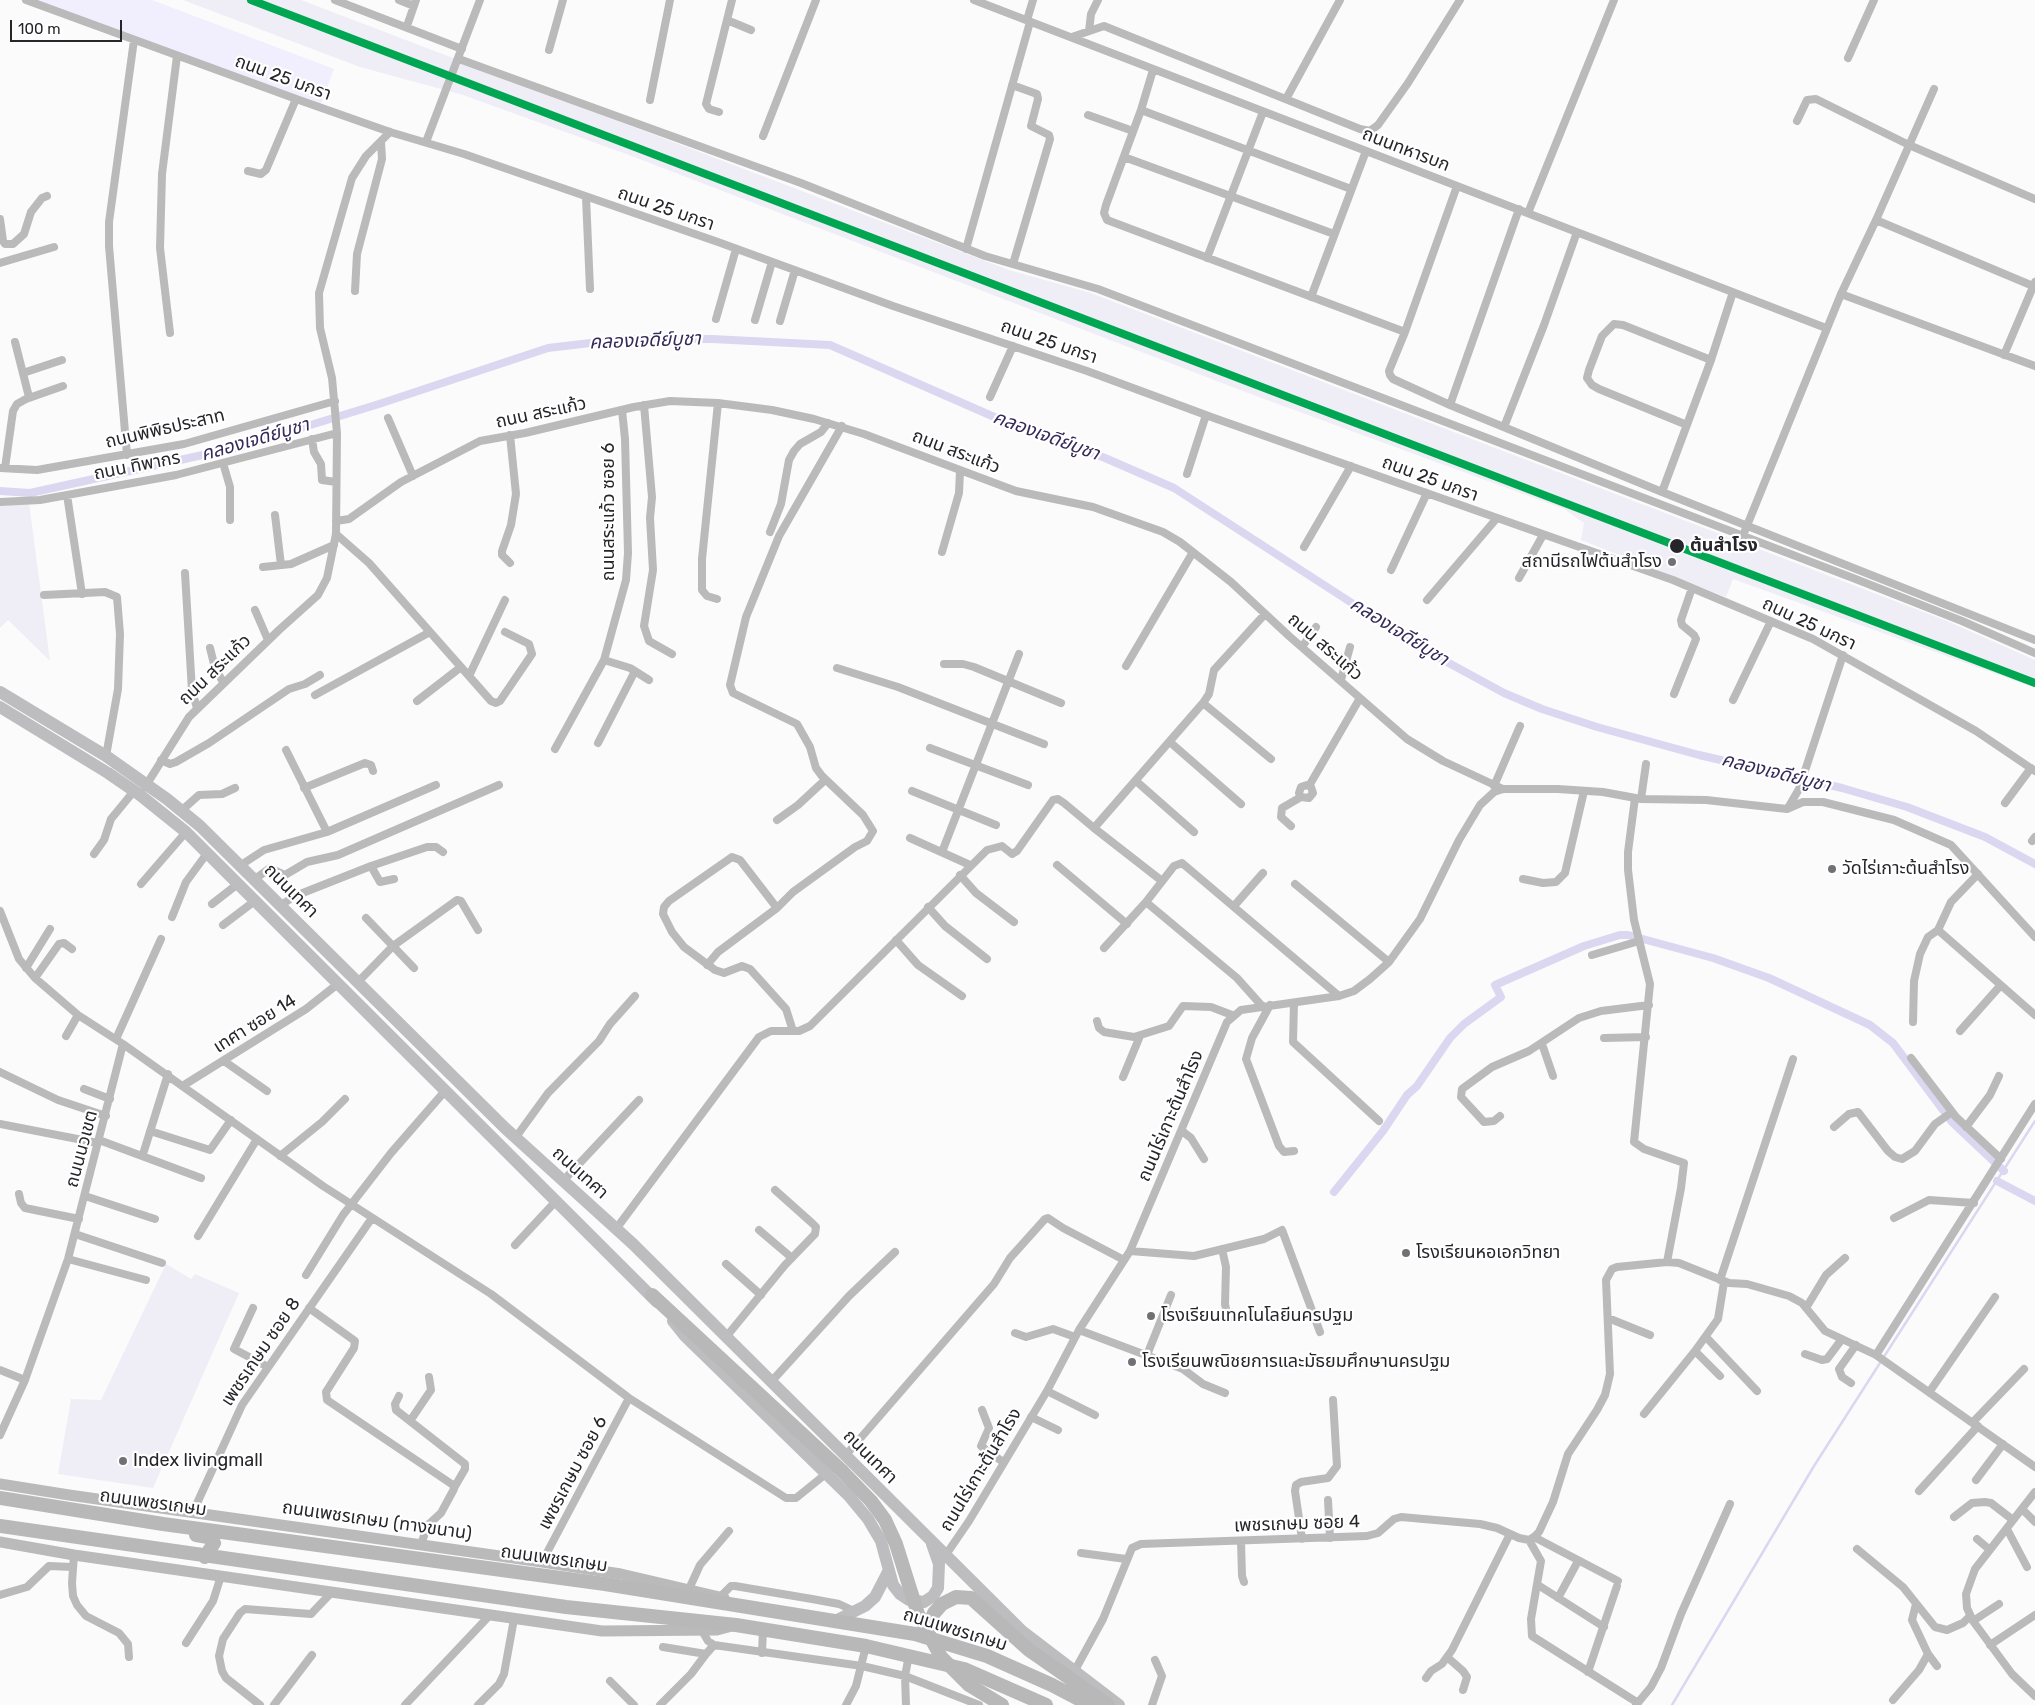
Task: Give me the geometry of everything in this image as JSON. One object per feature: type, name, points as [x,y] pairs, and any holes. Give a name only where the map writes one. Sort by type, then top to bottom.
[{"type":"highway","points":[[652,1295],[842,1471],[871,1501],[885,1520],[896,1544],[918,1614],[942,1657],[969,1684],[1002,1705]]},
{"type":"highway","name":"ถนนเพชรเกษม","points":[[0,1498],[123,1518],[605,1584],[915,1634],[986,1656],[1052,1685],[1090,1705]]},
{"type":"highway","points":[[123,1518],[144,1528],[157,1531],[208,1537],[213,1540],[214,1545],[205,1557]]},
{"type":"highway","name":"ถนนเพชรเกษม","points":[[0,1526],[205,1557],[566,1607],[736,1625],[866,1646],[964,1669],[1046,1705]]},
{"type":"highway","points":[[927,1630],[934,1613],[950,1598],[961,1596],[971,1598],[980,1604],[1029,1650],[1108,1705]]},
{"type":"main road","name":"ถนนเทศา","points":[[0,692],[106,756],[239,882],[535,1182],[652,1295],[685,1336],[827,1473],[868,1519],[881,1541],[893,1585],[900,1594],[909,1600],[924,1602],[933,1596],[938,1588],[939,1564],[931,1542]]},
{"type":"main road","name":"ถนนเทศา","points":[[0,707],[140,790],[181,811],[241,865],[357,983],[505,1128],[562,1182],[616,1229],[1022,1631],[1119,1705]]},
{"type":"main road","points":[[494,1140],[505,1128]]},
{"type":"main road","points":[[535,1182],[548,1169]]},
{"type":"main road","name":"ถนนเพชรเกษม (ทางขนาน)","points":[[0,1484],[621,1574],[720,1596],[746,1607]]},
{"type":"main road","points":[[0,1542],[74,1555],[602,1631],[717,1630],[736,1625]]},
{"type":"main road","points":[[835,1621],[866,1606],[876,1596],[889,1570]]},
{"type":"street","name":"ถนน 25 มกรา","points":[[26,0],[296,99],[586,197],[893,306],[1013,346],[1692,588],[1813,639],[1843,655],[1976,732],[2033,770]]},
{"type":"street","points":[[335,0],[462,49]]},
{"type":"street","points":[[399,0],[415,3],[408,23]]},
{"type":"street","points":[[426,142],[480,0]]},
{"type":"street","points":[[549,50],[563,0]]},
{"type":"street","points":[[650,100],[670,0]]},
{"type":"street","points":[[719,112],[709,109],[706,104],[732,0]]},
{"type":"street","points":[[763,136],[816,0]]},
{"type":"street","name":"ถนนทหารบก","points":[[974,0],[1826,328]]},
{"type":"street","points":[[966,248],[1012,85],[1033,0]]},
{"type":"street","points":[[1089,31],[1091,14],[1098,0]]},
{"type":"street","points":[[1286,99],[1340,0]]},
{"type":"street","points":[[1072,37],[1104,26],[1360,129],[1370,131],[1378,125],[1408,83],[1460,0]]},
{"type":"street","points":[[1528,212],[1614,0]]},
{"type":"street","points":[[1848,58],[1874,0]]},
{"type":"street","points":[[727,20],[751,30]]},
{"type":"street","points":[[127,455],[109,246],[110,222],[134,40]]},
{"type":"street","points":[[170,333],[160,248],[162,174],[177,56]]},
{"type":"street","points":[[459,59],[801,183],[966,248],[1098,289],[1962,621],[2035,653]]},
{"type":"street","points":[[1153,70],[1141,110],[1106,205],[1104,213],[1108,220],[1405,332]]},
{"type":"street","points":[[1012,85],[1037,94],[1038,100],[1030,126],[1049,135],[1050,139],[1013,264]]},
{"type":"street","points":[[1742,538],[1826,328],[1934,89]]},
{"type":"street","points":[[248,170],[261,174],[266,170],[296,99]]},
{"type":"street","points":[[1797,121],[1807,100],[1816,99],[1910,145],[2035,199]]},
{"type":"street","points":[[1141,110],[1350,189]]},
{"type":"street","points":[[1207,258],[1263,112]]},
{"type":"street","points":[[1088,115],[1133,131]]},
{"type":"street","name":"ถนน สระแก้ว","points":[[94,854],[104,840],[112,819],[140,790],[180,728],[223,682],[318,595],[327,578],[336,534],[337,430],[332,378],[320,328],[319,293],[352,178],[366,156],[390,132]]},
{"type":"street","points":[[355,291],[357,254],[382,159],[381,142]]},
{"type":"street","points":[[1311,297],[1350,189],[1366,151]]},
{"type":"street","points":[[1124,157],[1334,234]]},
{"type":"street","points":[[1457,186],[1390,371],[1393,379],[1450,405],[1662,492],[2035,640]]},
{"type":"street","points":[[0,219],[3,241],[5,244],[13,244],[24,234],[32,212],[42,198],[47,196]]},
{"type":"street","points":[[586,197],[590,289]]},
{"type":"street","points":[[1450,405],[1519,209]]},
{"type":"street","points":[[1876,220],[2034,284],[2004,355]]},
{"type":"street","points":[[1504,427],[1544,325],[1577,232]]},
{"type":"street","points":[[0,263],[54,246]]},
{"type":"street","points":[[716,319],[736,249]]},
{"type":"street","points":[[755,320],[772,262]]},
{"type":"street","points":[[780,320],[795,270]]},
{"type":"street","points":[[1662,492],[1711,360],[1733,292]]},
{"type":"street","points":[[1841,294],[2035,366]]},
{"type":"street","points":[[1687,425],[1599,389],[1592,385],[1588,378],[1589,370],[1602,336],[1614,324],[1623,325],[1711,360]]},
{"type":"street","points":[[15,342],[29,397]]},
{"type":"street","points":[[990,397],[1013,346]]},
{"type":"street","points":[[23,373],[62,360]]},
{"type":"street","points":[[2,468],[13,411],[18,404],[29,397],[63,386]]},
{"type":"street","name":"ถนน สระแก้ว","points":[[336,521],[349,518],[413,476],[470,445],[644,405],[670,401],[718,403],[772,410],[842,426],[1016,491],[1109,512],[1163,532],[1193,552],[1231,582],[1302,647],[1419,748],[1494,786],[1503,789],[1584,791],[1638,798],[1706,800],[1787,808]]},
{"type":"street","points":[[716,599],[707,596],[702,590],[702,559],[718,403]]},
{"type":"street","name":"ถนนพิพิธประสาท","points":[[2,468],[37,470],[127,455],[184,444],[335,404]]},
{"type":"street","points":[[644,405],[651,487],[650,518],[654,570],[644,626],[649,641],[672,654]]},
{"type":"street","name":"ถนนสระแก้ว ซอย 6","points":[[555,749],[604,660],[620,607],[628,567],[625,439],[622,410]]},
{"type":"street","points":[[1187,474],[1206,415]]},
{"type":"street","points":[[388,418],[413,476]]},
{"type":"street","points":[[770,532],[782,504],[790,460],[794,451],[800,444],[821,432],[828,423]]},
{"type":"street","points":[[708,965],[718,952],[777,908],[793,892],[855,847],[867,841],[873,831],[869,822],[825,780],[816,768],[810,747],[798,724],[733,693],[730,685],[746,616],[779,536],[842,426]]},
{"type":"street","name":"ถนน ทิพากร","points":[[0,502],[40,500],[176,475],[312,439],[337,430]]},
{"type":"street","points":[[510,435],[516,494],[511,526],[502,551],[502,555],[510,563]]},
{"type":"street","points":[[312,439],[314,452],[321,464],[322,480],[336,482]]},
{"type":"street","points":[[223,462],[230,487],[230,520]]},
{"type":"street","points":[[1304,547],[1351,466]]},
{"type":"street","points":[[942,552],[957,502],[960,470]]},
{"type":"street","points":[[1391,570],[1427,493]]},
{"type":"street","points":[[67,495],[82,594]]},
{"type":"street","points":[[275,515],[281,565]]},
{"type":"street","points":[[1428,600],[1497,518]]},
{"type":"street","points":[[336,534],[358,552],[491,701],[500,701],[532,654],[529,644],[505,632]]},
{"type":"street","points":[[1519,578],[1543,535]]},
{"type":"street","points":[[263,567],[309,558],[334,545]]},
{"type":"street","points":[[1126,666],[1193,552]]},
{"type":"street","points":[[185,573],[192,691],[197,708]]},
{"type":"street","points":[[1674,694],[1696,639],[1682,625],[1681,620],[1692,588]]},
{"type":"street","points":[[44,594],[106,592],[117,597],[120,634],[118,690],[106,756]]},
{"type":"street","points":[[469,676],[505,600]]},
{"type":"street","points":[[255,610],[268,640]]},
{"type":"street","points":[[1094,828],[1203,703],[1209,694],[1214,670],[1265,614]]},
{"type":"street","points":[[1734,700],[1771,621]]},
{"type":"street","points":[[1302,647],[1316,627]]},
{"type":"street","points":[[315,695],[430,632]]},
{"type":"street","points":[[1341,680],[1350,647]]},
{"type":"street","points":[[210,648],[215,668],[223,682]]},
{"type":"street","points":[[942,852],[1019,654]]},
{"type":"street","points":[[1787,808],[1799,789],[1843,655]]},
{"type":"street","points":[[604,660],[622,665],[648,680]]},
{"type":"street","points":[[944,664],[963,664],[1061,702]]},
{"type":"street","points":[[417,701],[461,667]]},
{"type":"street","points":[[837,668],[898,686],[1044,744]]},
{"type":"street","points":[[598,743],[635,671]]},
{"type":"street","points":[[161,760],[170,764],[176,762],[209,743],[289,689],[305,684],[320,675]]},
{"type":"street","points":[[1291,826],[1281,817],[1282,810],[1301,797],[1299,793],[1301,787],[1309,786],[1360,698]]},
{"type":"street","points":[[1203,703],[1271,759]]},
{"type":"street","points":[[1494,786],[1520,726]]},
{"type":"street","points":[[1170,743],[1241,804]]},
{"type":"street","points":[[930,748],[1028,785]]},
{"type":"street","points":[[286,750],[327,832]]},
{"type":"street","points":[[304,788],[365,762],[371,765],[372,770]]},
{"type":"street","points":[[1646,764],[1638,798],[1628,870],[1638,937],[1648,974],[1649,1005],[1634,1142],[1644,1149],[1684,1163],[1667,1262]]},
{"type":"street","points":[[2005,803],[2033,770]]},
{"type":"street","points":[[777,820],[798,805],[825,780]]},
{"type":"street","points":[[1136,781],[1194,832]]},
{"type":"street","points":[[241,865],[264,850],[327,832],[436,784]]},
{"type":"street","points":[[254,879],[270,868],[285,875],[307,862],[338,854],[499,785]]},
{"type":"street","points":[[181,811],[199,795],[222,794],[235,788]]},
{"type":"street","points":[[1097,1021],[1099,1028],[1104,1032],[1121,1036],[1140,1036],[1168,1026],[1183,1006],[1211,1008],[1232,1015],[1241,1010],[1339,996],[1354,990],[1389,962],[1420,919],[1440,876],[1480,805],[1494,792],[1503,789]]},
{"type":"street","points":[[912,791],[996,825]]},
{"type":"street","points":[[1522,879],[1544,884],[1556,882],[1565,873],[1584,791]]},
{"type":"street","points":[[616,1229],[759,1037],[771,1032],[793,1031],[810,1026],[970,865],[996,846],[1002,846],[1012,854],[1017,851],[1055,799],[1064,803],[1162,881]]},
{"type":"street","points":[[1787,808],[1804,802],[1823,802],[1894,820],[1951,845],[2035,937]]},
{"type":"street","points":[[141,884],[186,832]]},
{"type":"street","points":[[910,838],[970,865]]},
{"type":"street","points":[[281,905],[295,896],[371,866],[427,847],[436,847],[443,852]]},
{"type":"street","points":[[172,917],[186,882],[208,852]]},
{"type":"street","points":[[777,908],[736,857],[728,859],[670,901],[663,909],[668,924],[684,947],[708,965],[721,973],[742,966],[750,968],[786,1009],[793,1031]]},
{"type":"street","points":[[1104,948],[1146,902],[1174,866],[1182,863],[1339,996]]},
{"type":"street","points":[[1057,865],[1127,924]]},
{"type":"street","points":[[371,866],[380,882],[394,879]]},
{"type":"street","points":[[1234,906],[1263,873]]},
{"type":"street","points":[[1913,1022],[1914,981],[1920,954],[1928,937],[1938,930],[1951,902],[1978,874]]},
{"type":"street","points":[[960,875],[976,893],[1014,922]]},
{"type":"street","points":[[212,904],[239,882]]},
{"type":"street","points":[[1295,884],[1389,962]]},
{"type":"street","points":[[223,924],[241,914],[256,900]]},
{"type":"street","points":[[357,983],[394,946],[456,900],[462,901],[478,930]]},
{"type":"street","points":[[1146,902],[1266,1005]]},
{"type":"street","points":[[928,907],[945,926],[987,958]]},
{"type":"street","points":[[0,911],[19,959],[35,978],[78,1014],[168,1074],[280,1156],[372,1218],[491,1294],[629,1398],[786,1498],[796,1498],[827,1473]]},
{"type":"street","points":[[366,918],[414,968]]},
{"type":"street","points":[[26,968],[50,929]]},
{"type":"street","points":[[1938,930],[2035,1015]]},
{"type":"street","points":[[1592,955],[1638,937]]},
{"type":"street","name":"ถนนนวเขต","points":[[0,1435],[4,1419],[25,1380],[68,1259],[106,1116],[120,1042],[161,939]]},
{"type":"street","points":[[896,940],[918,965],[962,996]]},
{"type":"street","points":[[35,978],[59,944],[64,943],[72,949]]},
{"type":"street","name":"เทศา ซอย 14","points":[[184,1086],[306,1010],[339,983]]},
{"type":"street","points":[[1960,1031],[2000,986]]},
{"type":"street","points":[[516,1138],[548,1093],[599,1042],[610,1024],[635,996]]},
{"type":"street","points":[[1294,1003],[1293,1042],[1379,1122]]},
{"type":"street","points":[[1266,1005],[1252,1038],[1246,1059],[1279,1146],[1284,1152],[1294,1151]]},
{"type":"street","points":[[1500,1116],[1494,1121],[1484,1122],[1463,1101],[1461,1097],[1462,1089],[1492,1067],[1542,1044],[1567,1024],[1588,1014],[1649,1005]]},
{"type":"street","points":[[66,1036],[78,1014]]},
{"type":"street","name":"ถนนไร่เกาะต้นสำโรง","points":[[946,1556],[1047,1391],[1077,1333],[1130,1251],[1232,1015]]},
{"type":"street","points":[[1123,1077],[1140,1036]]},
{"type":"street","points":[[1604,1038],[1646,1037]]},
{"type":"street","points":[[1542,1044],[1553,1076]]},
{"type":"street","points":[[1911,1058],[1949,1114],[1966,1127],[1999,1162]]},
{"type":"street","points":[[1644,1414],[1706,1337],[1718,1319],[1722,1281],[1793,1060]]},
{"type":"street","points":[[224,1061],[267,1091]]},
{"type":"street","points":[[0,1072],[58,1100],[106,1116]]},
{"type":"street","points":[[144,1151],[168,1074]]},
{"type":"street","points":[[1966,1127],[1990,1096],[2000,1076]]},
{"type":"street","points":[[84,1089],[110,1099]]},
{"type":"street","points":[[306,1275],[332,1231],[351,1204],[391,1153],[445,1091]]},
{"type":"street","points":[[280,1156],[322,1122],[345,1099]]},
{"type":"street","points":[[562,1182],[639,1100]]},
{"type":"street","points":[[1877,1356],[2035,1104]]},
{"type":"street","points":[[1834,1127],[1849,1114],[1858,1112],[1888,1151],[1895,1157],[1902,1159],[1915,1152],[1935,1124],[1949,1114]]},
{"type":"street","points":[[150,1132],[210,1150],[231,1120]]},
{"type":"street","points":[[0,1124],[99,1142],[201,1178]]},
{"type":"street","points":[[1182,1131],[1191,1138],[1204,1159]]},
{"type":"street","points":[[198,1236],[257,1140]]},
{"type":"street","points":[[726,1338],[792,1258],[815,1234],[816,1227],[775,1190]]},
{"type":"street","points":[[19,1194],[21,1203],[25,1208],[79,1219]]},
{"type":"street","points":[[85,1196],[155,1219]]},
{"type":"street","points":[[1894,1218],[1929,1200],[1974,1203]]},
{"type":"street","points":[[515,1245],[556,1202]]},
{"type":"street","name":"เพชรเกษม ซอย 8","points":[[193,1512],[237,1412],[372,1218]]},
{"type":"street","points":[[845,1456],[994,1284],[1010,1258],[1045,1219],[1048,1218],[1124,1260]]},
{"type":"street","points":[[759,1230],[792,1258]]},
{"type":"street","points":[[1130,1251],[1194,1256],[1264,1239],[1282,1230],[1320,1332]]},
{"type":"street","points":[[75,1234],[162,1263]]},
{"type":"street","points":[[1222,1249],[1226,1267],[1225,1304],[1228,1319]]},
{"type":"street","points":[[770,1382],[849,1296],[896,1252]]},
{"type":"street","points":[[1806,1308],[1826,1275],[1845,1258]]},
{"type":"street","points":[[68,1259],[146,1280]]},
{"type":"street","points":[[1730,1504],[1681,1614],[1661,1668],[1637,1704],[1532,1636],[1531,1619],[1541,1561],[1531,1539],[1539,1532],[1553,1502],[1568,1454],[1598,1410],[1605,1395],[1610,1374],[1606,1280],[1612,1269],[1667,1262],[1678,1263],[1722,1281],[1768,1289],[1789,1296],[1806,1308],[1820,1326],[1877,1356],[1930,1391],[2035,1467]]},
{"type":"street","points":[[726,1264],[761,1295]]},
{"type":"street","points":[[1146,1356],[1172,1296]]},
{"type":"street","points":[[1930,1391],[1995,1297]]},
{"type":"street","points":[[253,1308],[234,1349],[268,1368]]},
{"type":"street","points":[[309,1308],[355,1341],[354,1348],[326,1392],[327,1400],[453,1485],[454,1488]]},
{"type":"street","points":[[1608,1318],[1650,1335]]},
{"type":"street","points":[[1016,1333],[1026,1337],[1053,1329],[1077,1333],[1183,1369],[1203,1384],[1225,1393]]},
{"type":"street","points":[[1706,1337],[1757,1391]]},
{"type":"street","points":[[1805,1354],[1822,1360],[1827,1359],[1842,1339]]},
{"type":"street","points":[[1851,1383],[1842,1377],[1840,1369],[1856,1345]]},
{"type":"street","points":[[1695,1351],[1720,1376]]},
{"type":"street","points":[[1919,1491],[2024,1369]]},
{"type":"street","points":[[0,1370],[25,1380]]},
{"type":"street","points":[[410,1421],[431,1390],[429,1376]]},
{"type":"street","points":[[1047,1391],[1095,1415]]},
{"type":"street","points":[[399,1396],[395,1404],[396,1410],[465,1464],[465,1469],[441,1512],[428,1525],[421,1544]]},
{"type":"street","name":"เพชรเกษม ซอย 6","points":[[542,1562],[629,1398]]},
{"type":"street","points":[[1302,1539],[1295,1491],[1296,1485],[1301,1482],[1328,1478],[1337,1466],[1333,1400]]},
{"type":"street","points":[[982,1410],[989,1428],[981,1446],[1003,1462]]},
{"type":"street","points":[[1031,1417],[1058,1430]]},
{"type":"street","points":[[1976,1480],[2003,1444]]},
{"type":"street","points":[[2035,1492],[1975,1569],[1966,1594],[1972,1619],[2012,1674],[2035,1696]]},
{"type":"street","points":[[1328,1500],[1330,1538]]},
{"type":"street","points":[[1954,1517],[1972,1503],[1985,1502],[1991,1503],[2013,1520]]},
{"type":"street","points":[[2022,1509],[2035,1522]]},
{"type":"street","name":"เพชรเกษม ซอย 4","points":[[1074,1672],[1102,1619],[1132,1548],[1141,1544],[1372,1535],[1378,1533],[1394,1519],[1401,1517],[1480,1524],[1531,1539],[1618,1584],[1604,1627]]},
{"type":"street","points":[[2007,1529],[2027,1567]]},
{"type":"street","points":[[689,1590],[700,1565],[729,1531]]},
{"type":"street","points":[[1426,1678],[1447,1657],[1510,1534]]},
{"type":"street","points":[[1977,1539],[1990,1550]]},
{"type":"street","points":[[1241,1541],[1242,1576],[1244,1582]]},
{"type":"street","points":[[1857,1549],[1902,1587],[1929,1620],[1941,1630],[1954,1628],[1999,1604]]},
{"type":"street","points":[[1082,1553],[1126,1560]]},
{"type":"street","points":[[74,1555],[72,1567],[73,1596],[77,1605],[86,1616],[119,1633],[128,1644],[129,1657]]},
{"type":"street","points":[[1558,1598],[1577,1563]]},
{"type":"street","points":[[0,1595],[27,1587],[48,1566],[72,1567]]},
{"type":"street","points":[[186,1643],[213,1601],[221,1576]]},
{"type":"street","points":[[720,1596],[731,1586],[735,1586],[838,1604],[854,1611]]},
{"type":"street","points":[[1538,1586],[1604,1627],[1588,1672]]},
{"type":"street","points":[[260,1705],[226,1678],[222,1670],[219,1656],[227,1632],[245,1609],[311,1614],[332,1592]]},
{"type":"street","points":[[1916,1604],[1912,1620],[1928,1654],[1937,1666]]},
{"type":"street","points":[[405,1705],[490,1615]]},
{"type":"street","points":[[1990,1645],[2035,1615]]},
{"type":"street","points":[[478,1705],[499,1684],[504,1674],[514,1619]]},
{"type":"street","points":[[762,1653],[763,1629]]},
{"type":"street","points":[[702,1630],[708,1641],[714,1645],[862,1666],[905,1676],[978,1705]]},
{"type":"street","points":[[660,1705],[691,1674],[714,1645]]},
{"type":"street","points":[[846,1705],[856,1686],[866,1646]]},
{"type":"street","points":[[663,1648],[706,1654]]},
{"type":"street","points":[[1893,1700],[1919,1670],[1928,1654]]},
{"type":"street","points":[[274,1705],[312,1655]]},
{"type":"street","points":[[906,1705],[905,1676],[909,1655]]},
{"type":"street","points":[[1447,1657],[1467,1677],[1463,1690]]},
{"type":"street","points":[[1152,1705],[1162,1676],[1155,1660]]},
{"type":"street","points":[[610,1681],[634,1705]]},
{"type":"shaded area","points":[[29,0],[152,0],[334,69],[320,107]]},
{"type":"shaded area","points":[[183,0],[301,0],[1009,270],[1091,293],[1947,621],[2035,660],[2035,688],[1733,579],[1726,597],[1581,540],[1584,523],[1564,509],[1248,393],[629,155],[463,95],[360,67]]},
{"type":"shaded area","points":[[29,503],[50,661],[8,620],[0,628],[0,505]]},
{"type":"shaded area","points":[[166,1264],[191,1279],[195,1274],[239,1293],[153,1488],[58,1474],[71,1399],[101,1400]]},
{"type":"waterway","name":"คลองเจดีย์บูชา","points":[[0,491],[30,493],[239,447],[379,404],[548,348],[624,339],[712,339],[830,345],[992,416],[1105,458],[1174,488],[1423,649],[1504,693],[1542,709],[1597,727],[1699,755],[1842,788],[1907,807],[1985,837],[2035,864]]},
{"type":"waterway","points":[[1334,1192],[1383,1131],[1407,1095],[1417,1086],[1450,1038],[1464,1024],[1501,997],[1495,985],[1584,946],[1620,935],[1628,935],[1713,958],[1769,978],[1870,1025],[1893,1043],[1952,1122],[2004,1171]]},
{"type":"waterway","points":[[1672,1705],[1814,1466],[2035,1121]]},
{"type":"waterway","points":[[1997,1181],[2035,1201]]},
{"type":"transit line","points":[[251,0],[2035,683]]},
{"type":"place","name":"ต้นสำโรง","points":[[1677,546]]},
{"type":"place","name":"สถานีรถไฟต้นสำโรง","points":[[1672,562]]},
{"type":"place","name":"วัดไร่เกาะต้นสำโรง","points":[[1832,869]]},
{"type":"place","name":"โรงเรียนหอเอกวิทยา","points":[[1406,1253]]},
{"type":"place","name":"โรงเรียนเทคโนโลยีนครปฐม","points":[[1151,1316]]},
{"type":"place","name":"โรงเรียนพณิชยการและมัธยมศึกษานครปฐม","points":[[1132,1362]]},
{"type":"place","name":"Index livingmall","points":[[123,1461]]}]
